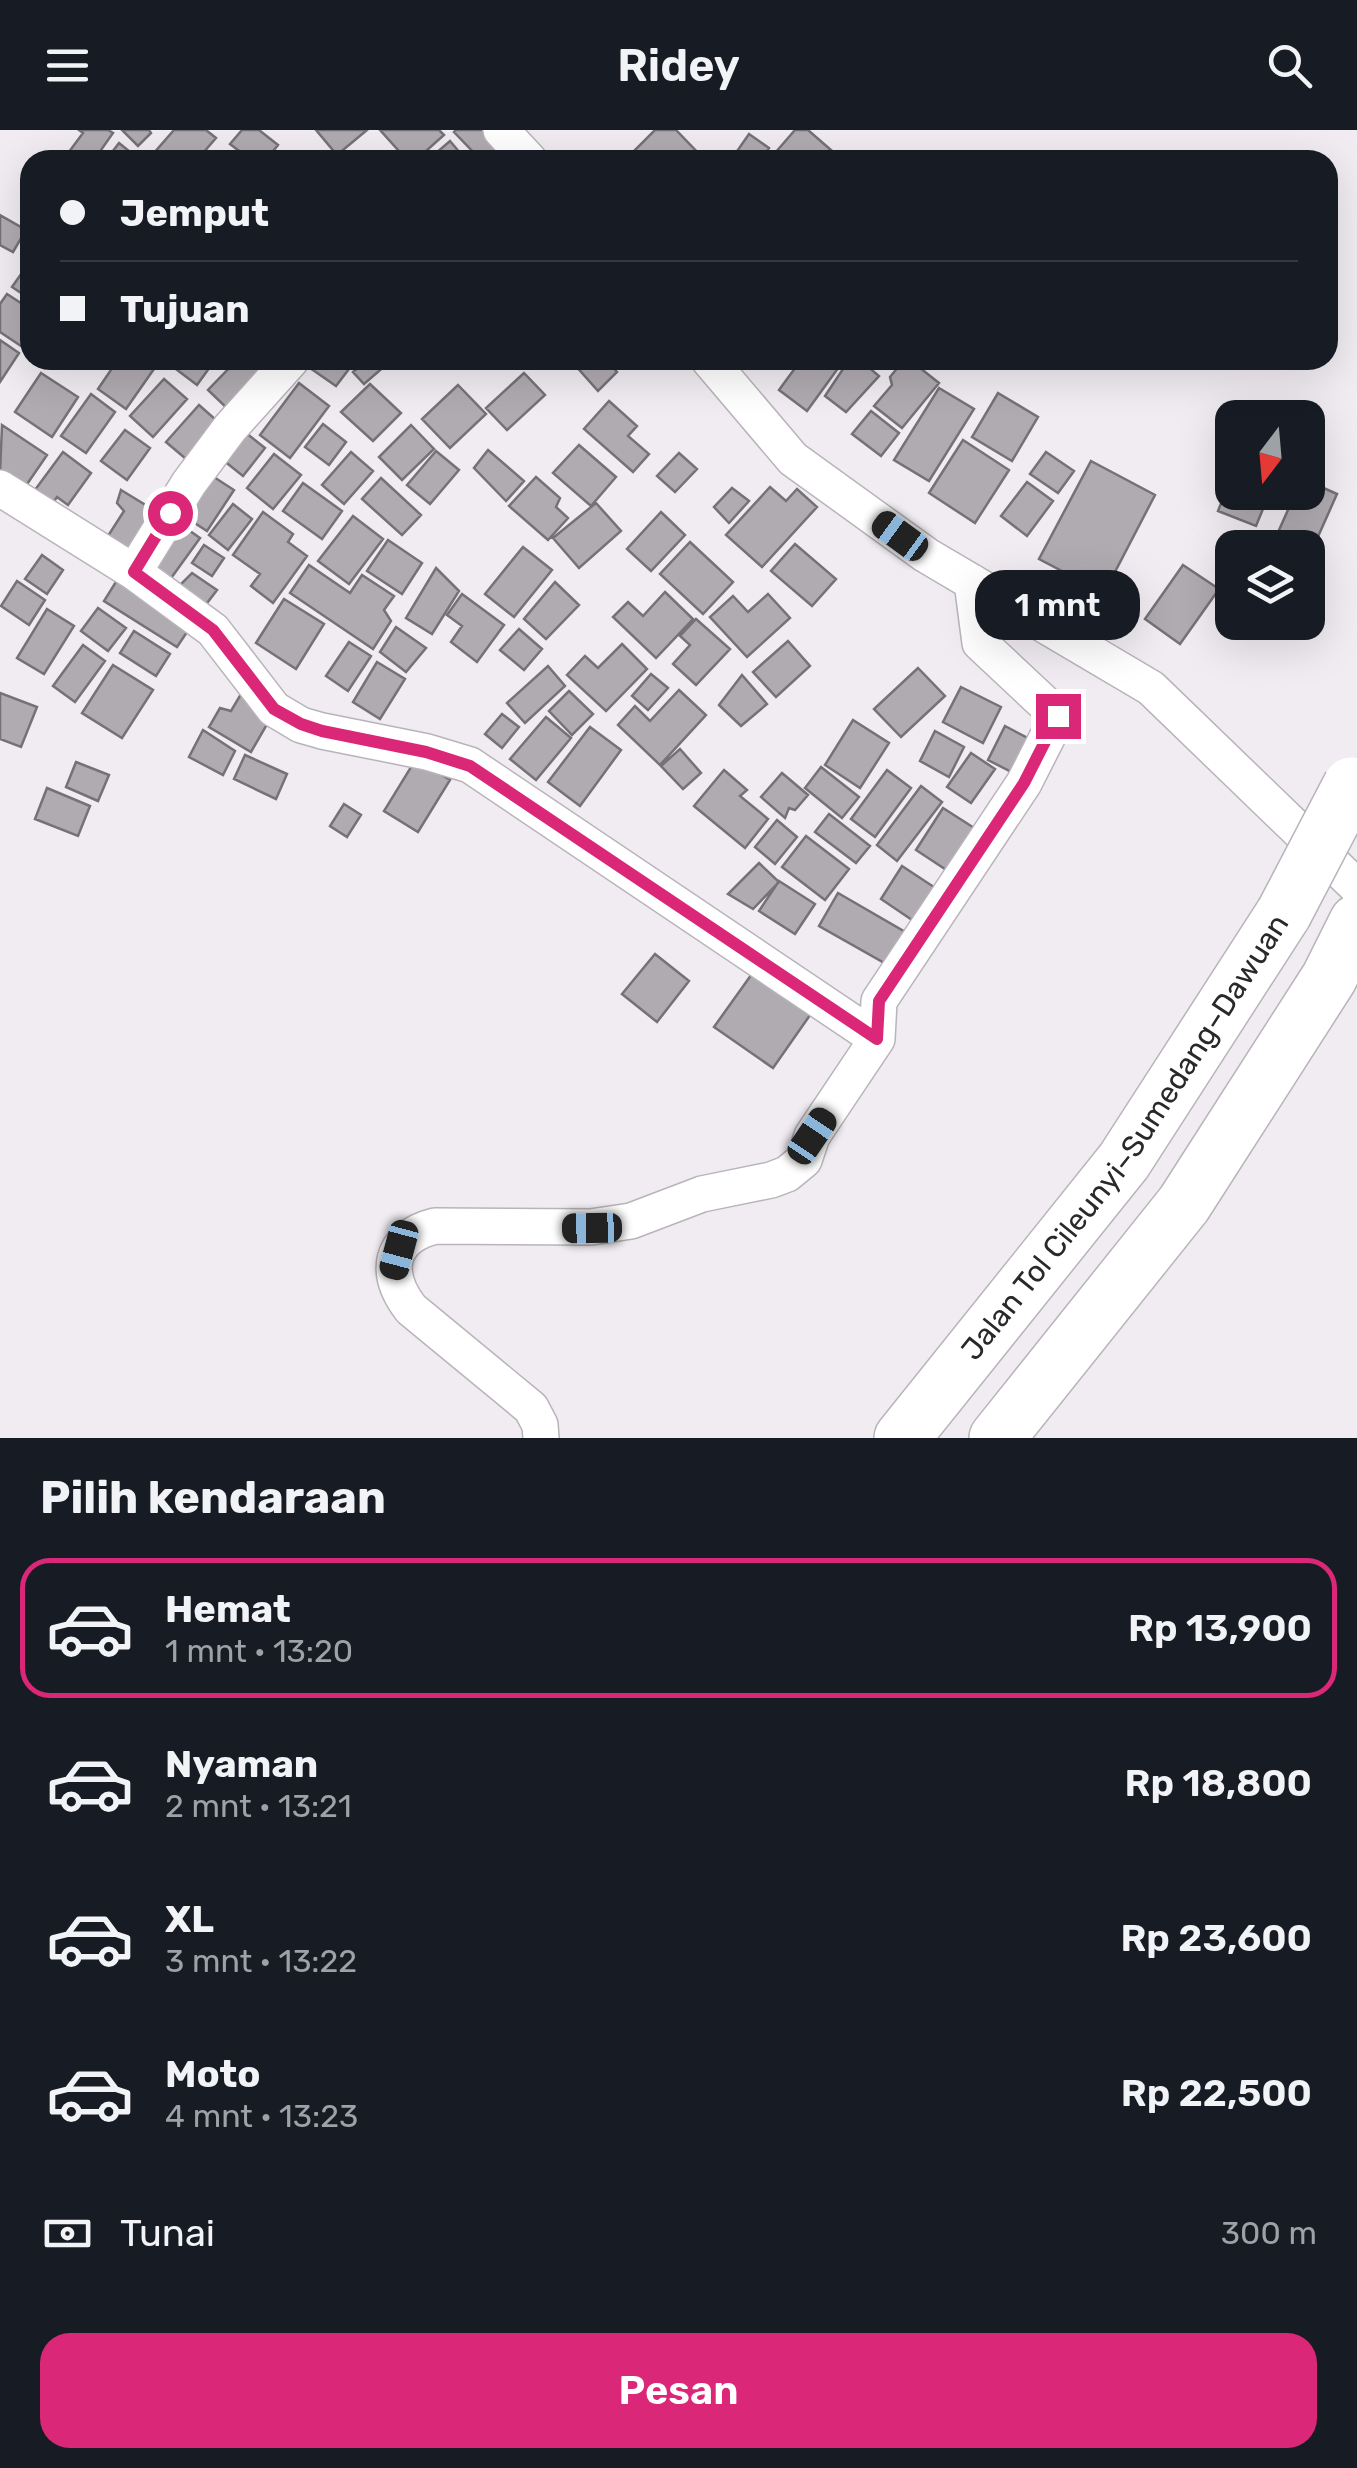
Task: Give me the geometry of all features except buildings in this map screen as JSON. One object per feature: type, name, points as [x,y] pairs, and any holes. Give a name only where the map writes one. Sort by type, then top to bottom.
[{"type":"highway","name":"Jalan Tol Cileunyi–Sumedang–Dawuan","points":[[902,1438],[1124,1161],[1284,913],[1354,778]]},
{"type":"highway","points":[[997,1438],[1184,1204],[1329,978],[1357,922]]},
{"type":"street","points":[[134,572],[189,484],[230,428],[282,370]]},
{"type":"street","points":[[717,370],[793,459],[926,554],[1151,688],[1357,887]]},
{"type":"street","points":[[0,488],[134,572],[213,630],[274,709],[322,731],[426,752],[470,766],[877,1039]]},
{"type":"street","points":[[541,1438],[532,1408],[411,1309],[392,1275],[399,1250],[414,1231],[434,1226],[592,1228],[632,1221],[702,1194],[788,1174],[804,1160],[812,1136],[877,1039],[879,1001],[1024,783],[1058,716],[980,643],[972,582]]},
{"type":"route","points":[[170,513],[134,572],[213,630],[274,709],[322,731],[452,759],[492,778],[877,1039],[879,1001],[1024,783],[1058,716]]}]
